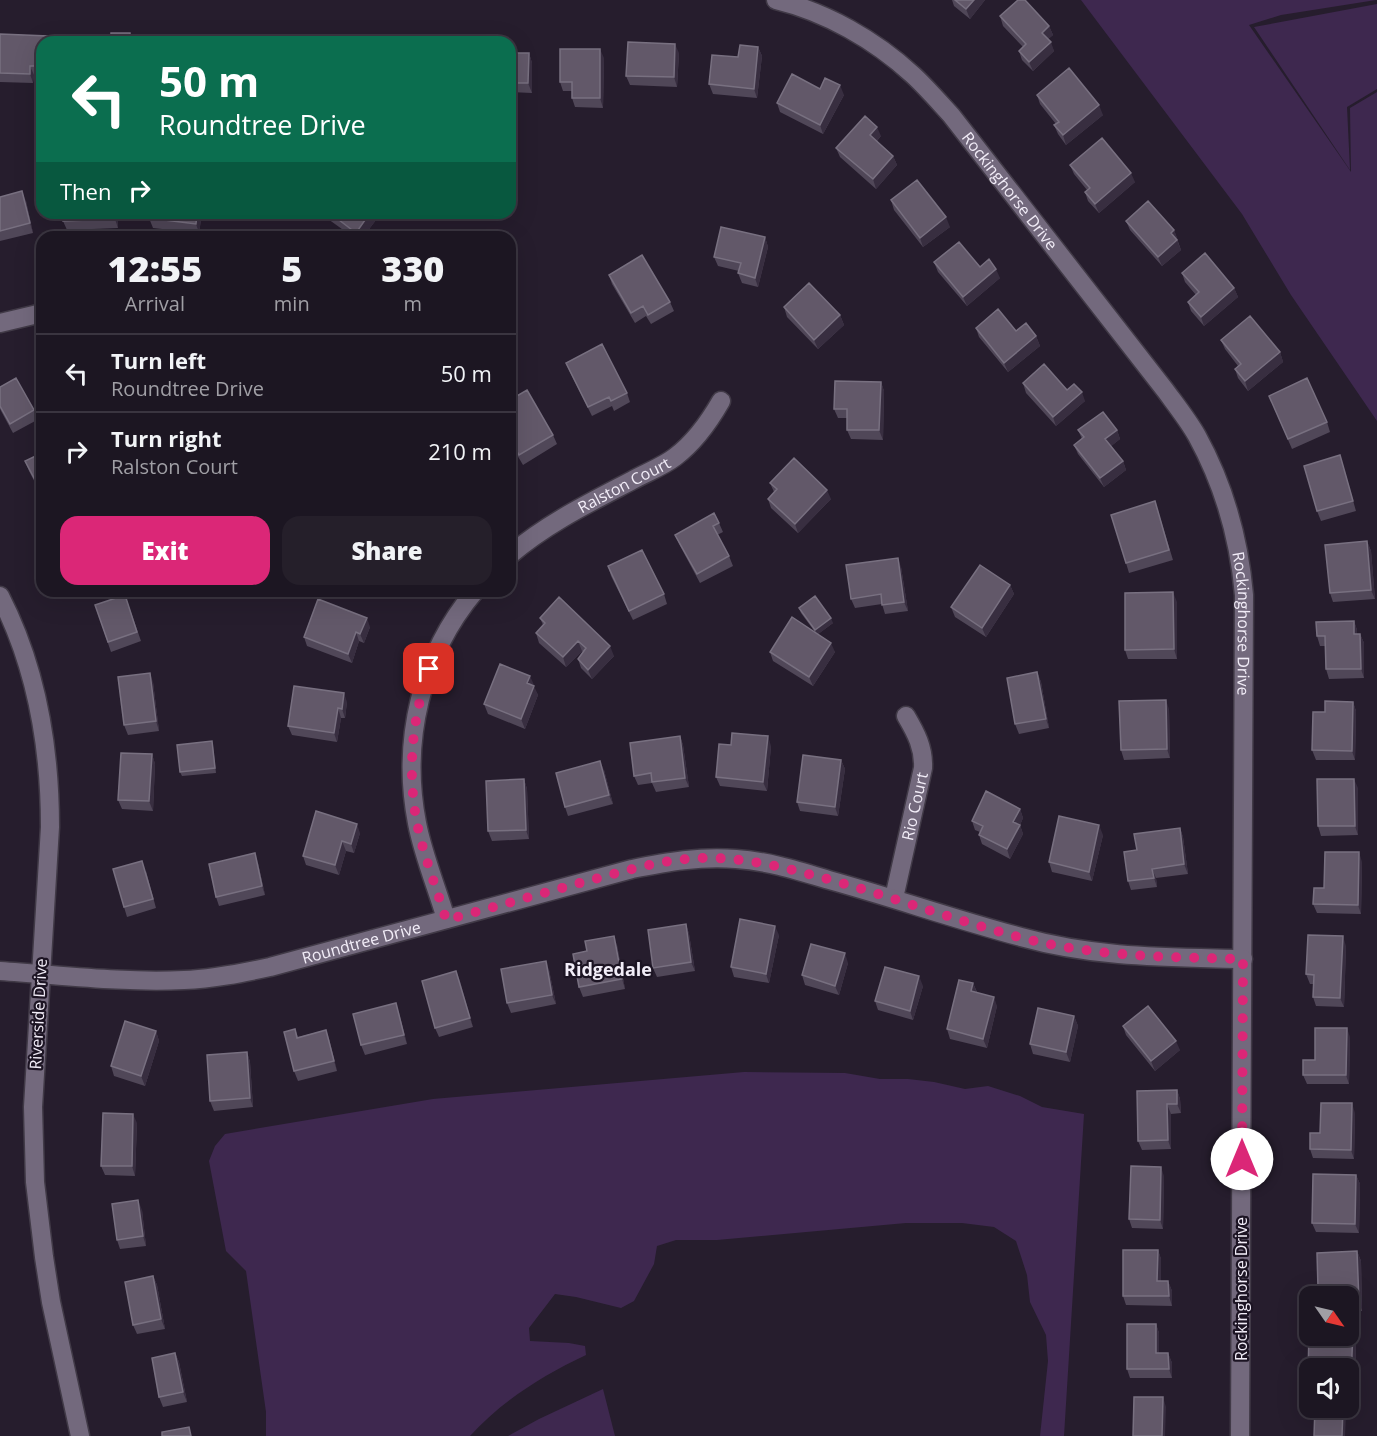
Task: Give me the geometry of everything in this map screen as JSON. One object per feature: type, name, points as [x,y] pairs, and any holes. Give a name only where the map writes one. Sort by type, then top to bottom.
[{"type":"street","name":"Rockinghorse Drive","points":[[776,0],[801,6],[835,21],[875,45],[912,74],[951,115],[1165,390],[1196,434],[1220,482],[1231,516],[1244,596],[1240,1436]]},
{"type":"street","points":[[0,323],[36,314]]},
{"type":"street","name":"Ralston Court","points":[[516,550],[555,522],[674,458],[700,433],[721,400]]},
{"type":"street","name":"Riverside Drive","points":[[0,596],[29,669],[45,741],[50,795],[50,827],[33,1107],[35,1182],[51,1302],[81,1436]]},
{"type":"street","points":[[446,920],[417,825],[412,785],[412,744],[417,713],[433,658],[471,597]]},
{"type":"street","name":"Rio Court","points":[[894,898],[924,757],[921,745],[906,716]]},
{"type":"street","name":"Roundtree Drive","points":[[0,971],[152,980],[210,978],[270,967],[632,869],[672,861],[704,858],[737,859],[777,865],[1021,937],[1075,950],[1118,956],[1243,959]]},
{"type":"shaded area","points":[[1081,0],[1376,0],[1281,15],[1249,25],[1351,172],[1350,108],[1377,92],[1377,421],[1291,295],[1242,214]]},
{"type":"shaded area","points":[[1377,4],[1377,89],[1347,107],[1350,170],[1254,27]]},
{"type":"shaded area","points":[[744,1072],[845,1073],[880,1079],[934,1082],[965,1089],[988,1086],[1020,1096],[1042,1107],[1084,1114],[1064,1436],[1040,1436],[1048,1361],[1046,1335],[1030,1302],[1027,1275],[1016,1241],[994,1227],[962,1223],[906,1223],[717,1240],[676,1240],[657,1246],[654,1264],[634,1301],[621,1308],[555,1294],[529,1328],[530,1341],[585,1346],[586,1355],[554,1371],[509,1400],[470,1436],[266,1436],[266,1412],[246,1271],[226,1251],[209,1161],[215,1146],[225,1134],[433,1099]]},
{"type":"shaded area","points":[[603,1389],[615,1436],[508,1436],[539,1419]]},
{"type":"building","points":[[955,0],[974,0],[966,9]]},
{"type":"building","points":[[1018,0],[1025,0],[1049,26],[1042,33],[1051,42],[1029,62],[1019,51],[1026,44],[1000,16]]},
{"type":"building","points":[[111,33],[130,33],[130,36],[111,36]]},
{"type":"building","points":[[0,34],[48,36],[36,36],[36,66],[30,66],[30,74],[0,73]]},
{"type":"building","points":[[628,42],[675,44],[674,77],[626,76]]},
{"type":"building","points":[[740,45],[758,47],[754,89],[709,84],[712,55],[738,57]]},
{"type":"building","points":[[560,49],[600,49],[600,98],[572,98],[572,82],[560,82]]},
{"type":"building","points":[[516,53],[529,53],[528,83],[516,83]]},
{"type":"building","points":[[1069,68],[1099,105],[1063,135],[1054,125],[1059,122],[1037,95]]},
{"type":"building","points":[[792,74],[820,89],[825,78],[840,85],[820,125],[777,103]]},
{"type":"building","points":[[865,116],[877,127],[870,135],[893,156],[873,179],[836,148]]},
{"type":"building","points":[[1102,138],[1131,173],[1095,204],[1085,192],[1090,188],[1070,165]]},
{"type":"building","points":[[917,180],[946,217],[920,238],[891,200]]},
{"type":"building","points":[[22,191],[30,223],[0,231],[0,197]]},
{"type":"building","points":[[1148,201],[1174,230],[1171,233],[1177,240],[1158,257],[1126,221]]},
{"type":"building","points":[[63,219],[115,219],[63,221]]},
{"type":"building","points":[[157,219],[196,219],[196,224]]},
{"type":"building","points":[[338,219],[366,219],[357,231],[353,231]]},
{"type":"building","points":[[721,227],[765,237],[755,278],[738,273],[741,263],[714,257]]},
{"type":"building","points":[[959,242],[980,267],[989,259],[996,269],[963,297],[934,262]]},
{"type":"building","points":[[1205,253],[1234,288],[1201,317],[1188,302],[1199,292],[1182,273]]},
{"type":"building","points":[[642,255],[670,302],[648,315],[643,306],[631,313],[609,275]]},
{"type":"building","points":[[809,283],[840,315],[814,340],[784,307]]},
{"type":"building","points":[[998,309],[1016,331],[1026,323],[1036,336],[1004,363],[976,328]]},
{"type":"building","points":[[1250,316],[1280,352],[1245,381],[1235,369],[1241,364],[1221,340]]},
{"type":"building","points":[[602,344],[627,393],[611,401],[609,397],[588,407],[566,363]]},
{"type":"building","points":[[1044,364],[1067,390],[1074,384],[1082,392],[1053,417],[1023,383]]},
{"type":"building","points":[[16,378],[34,410],[10,424],[0,406],[0,387]]},
{"type":"building","points":[[1307,378],[1327,422],[1288,439],[1269,396]]},
{"type":"building","points":[[835,381],[881,382],[879,430],[847,430],[847,409],[834,409]]},
{"type":"building","points":[[527,390],[553,435],[519,455],[516,450],[516,396]]},
{"type":"building","points":[[1103,412],[1117,430],[1105,439],[1123,461],[1100,478],[1074,445],[1084,437],[1078,430]]},
{"type":"building","points":[[1340,455],[1353,501],[1317,511],[1304,466]]},
{"type":"building","points":[[36,456],[36,482],[25,461]]},
{"type":"building","points":[[794,458],[827,490],[795,524],[768,499],[777,489],[770,483]]},
{"type":"building","points":[[1155,501],[1169,550],[1126,563],[1111,515]]},
{"type":"building","points":[[714,513],[719,523],[713,526],[729,556],[697,574],[675,535]]},
{"type":"building","points":[[1367,541],[1371,590],[1330,593],[1325,545]]},
{"type":"building","points":[[642,550],[664,594],[629,611],[608,566]]},
{"type":"building","points":[[898,558],[904,602],[882,605],[881,594],[851,599],[846,565]]},
{"type":"building","points":[[980,565],[1010,585],[982,628],[951,607]]},
{"type":"building","points":[[1173,592],[1174,649],[1125,650],[1125,593]]},
{"type":"building","points":[[815,596],[831,618],[815,630],[799,608]]},
{"type":"building","points":[[126,597],[137,632],[108,642],[95,605]]},
{"type":"building","points":[[559,597],[610,646],[588,670],[578,659],[586,648],[578,641],[563,657],[536,633],[545,623],[540,618]]},
{"type":"building","points":[[318,599],[367,618],[360,634],[356,632],[348,654],[304,637]]},
{"type":"building","points":[[792,617],[831,643],[809,677],[770,652]]},
{"type":"building","points":[[1354,621],[1354,634],[1360,634],[1361,669],[1326,669],[1325,636],[1317,636],[1316,622]]},
{"type":"building","points":[[500,664],[530,676],[527,683],[534,686],[521,719],[484,704]]},
{"type":"building","points":[[1037,672],[1046,719],[1015,724],[1007,678]]},
{"type":"building","points":[[150,673],[156,721],[124,725],[118,677]]},
{"type":"building","points":[[294,686],[344,693],[342,709],[338,708],[334,733],[288,726]]},
{"type":"building","points":[[1166,700],[1167,749],[1121,750],[1119,701]]},
{"type":"building","points":[[1325,701],[1353,702],[1352,751],[1312,750],[1313,712],[1325,712]]},
{"type":"building","points":[[732,733],[768,736],[763,782],[716,777],[719,744],[731,745]]},
{"type":"building","points":[[680,736],[685,778],[652,782],[651,773],[634,776],[630,743]]},
{"type":"building","points":[[212,741],[215,768],[180,772],[177,745]]},
{"type":"building","points":[[121,753],[152,754],[149,801],[118,800]]},
{"type":"building","points":[[803,755],[841,760],[835,807],[797,802]]},
{"type":"building","points":[[600,761],[609,795],[565,807],[556,773]]},
{"type":"building","points":[[524,779],[526,830],[488,831],[486,781]]},
{"type":"building","points":[[1317,779],[1354,779],[1355,826],[1318,826]]},
{"type":"building","points":[[986,791],[1020,809],[1013,822],[1020,825],[1007,849],[979,835],[983,826],[972,821]]},
{"type":"building","points":[[316,811],[357,824],[351,844],[342,841],[335,865],[303,856]]},
{"type":"building","points":[[1059,816],[1099,825],[1089,872],[1049,862]]},
{"type":"building","points":[[1180,828],[1184,864],[1152,869],[1154,878],[1128,881],[1124,852],[1137,850],[1134,834]]},
{"type":"building","points":[[1325,852],[1359,852],[1358,905],[1313,904],[1314,888],[1324,888]]},
{"type":"building","points":[[255,853],[262,886],[216,897],[209,864]]},
{"type":"building","points":[[142,861],[153,899],[124,907],[113,869]]},
{"type":"building","points":[[740,919],[775,926],[766,974],[731,967]]},
{"type":"building","points":[[686,924],[691,962],[653,968],[648,930]]},
{"type":"building","points":[[1308,935],[1343,936],[1340,998],[1313,997],[1314,975],[1306,974]]},
{"type":"building","points":[[614,936],[622,979],[579,987],[573,954],[587,951],[585,941]]},
{"type":"building","points":[[811,944],[845,953],[835,986],[802,975]]},
{"type":"building","points":[[546,961],[552,995],[507,1003],[501,969]]},
{"type":"building","points":[[885,967],[919,976],[910,1011],[875,1001]]},
{"type":"building","points":[[456,971],[470,1018],[435,1028],[422,981]]},
{"type":"building","points":[[959,980],[973,983],[971,991],[994,997],[983,1039],[947,1029]]},
{"type":"building","points":[[396,1003],[404,1035],[361,1045],[353,1014]]},
{"type":"building","points":[[1148,1006],[1176,1041],[1151,1061],[1123,1026]]},
{"type":"building","points":[[1038,1008],[1074,1016],[1066,1052],[1030,1044]]},
{"type":"building","points":[[125,1021],[156,1031],[141,1076],[111,1066]]},
{"type":"building","points":[[1315,1028],[1347,1028],[1346,1075],[1303,1075],[1303,1060],[1315,1060]]},
{"type":"building","points":[[295,1029],[297,1038],[326,1030],[334,1061],[294,1071],[284,1032]]},
{"type":"building","points":[[247,1052],[250,1098],[210,1101],[207,1055]]},
{"type":"building","points":[[1177,1090],[1177,1104],[1167,1104],[1168,1140],[1138,1141],[1137,1091]]},
{"type":"building","points":[[1321,1103],[1352,1103],[1351,1150],[1310,1149],[1310,1133],[1320,1133]]},
{"type":"building","points":[[103,1113],[133,1114],[132,1166],[101,1166]]},
{"type":"building","points":[[1131,1166],[1161,1167],[1160,1220],[1129,1219]]},
{"type":"building","points":[[1313,1174],[1356,1175],[1355,1224],[1312,1223]]},
{"type":"building","points":[[138,1200],[143,1236],[117,1240],[112,1204]]},
{"type":"building","points":[[1123,1250],[1158,1250],[1157,1281],[1168,1281],[1169,1296],[1123,1296]]},
{"type":"building","points":[[1357,1251],[1358,1286],[1318,1286],[1317,1253]]},
{"type":"building","points":[[153,1276],[161,1319],[133,1325],[125,1282]]},
{"type":"building","points":[[1127,1324],[1156,1324],[1156,1353],[1168,1353],[1169,1369],[1127,1369]]},
{"type":"building","points":[[1309,1346],[1352,1346],[1352,1358],[1308,1358]]},
{"type":"building","points":[[175,1353],[183,1392],[159,1397],[152,1358]]},
{"type":"building","points":[[1134,1397],[1163,1397],[1162,1436],[1133,1436]]},
{"type":"building","points":[[1315,1418],[1343,1418],[1342,1436],[1314,1436]]},
{"type":"building","points":[[189,1427],[191,1436],[162,1436],[162,1432]]},
{"type":"district","name":"Ridgedale","points":[[608,970]]},
{"type":"route","points":[[429,669],[414,729],[412,785],[417,825],[446,920],[632,869],[672,861],[704,858],[737,859],[777,865],[1021,937],[1075,950],[1118,956],[1243,959],[1242,1159]]}]
